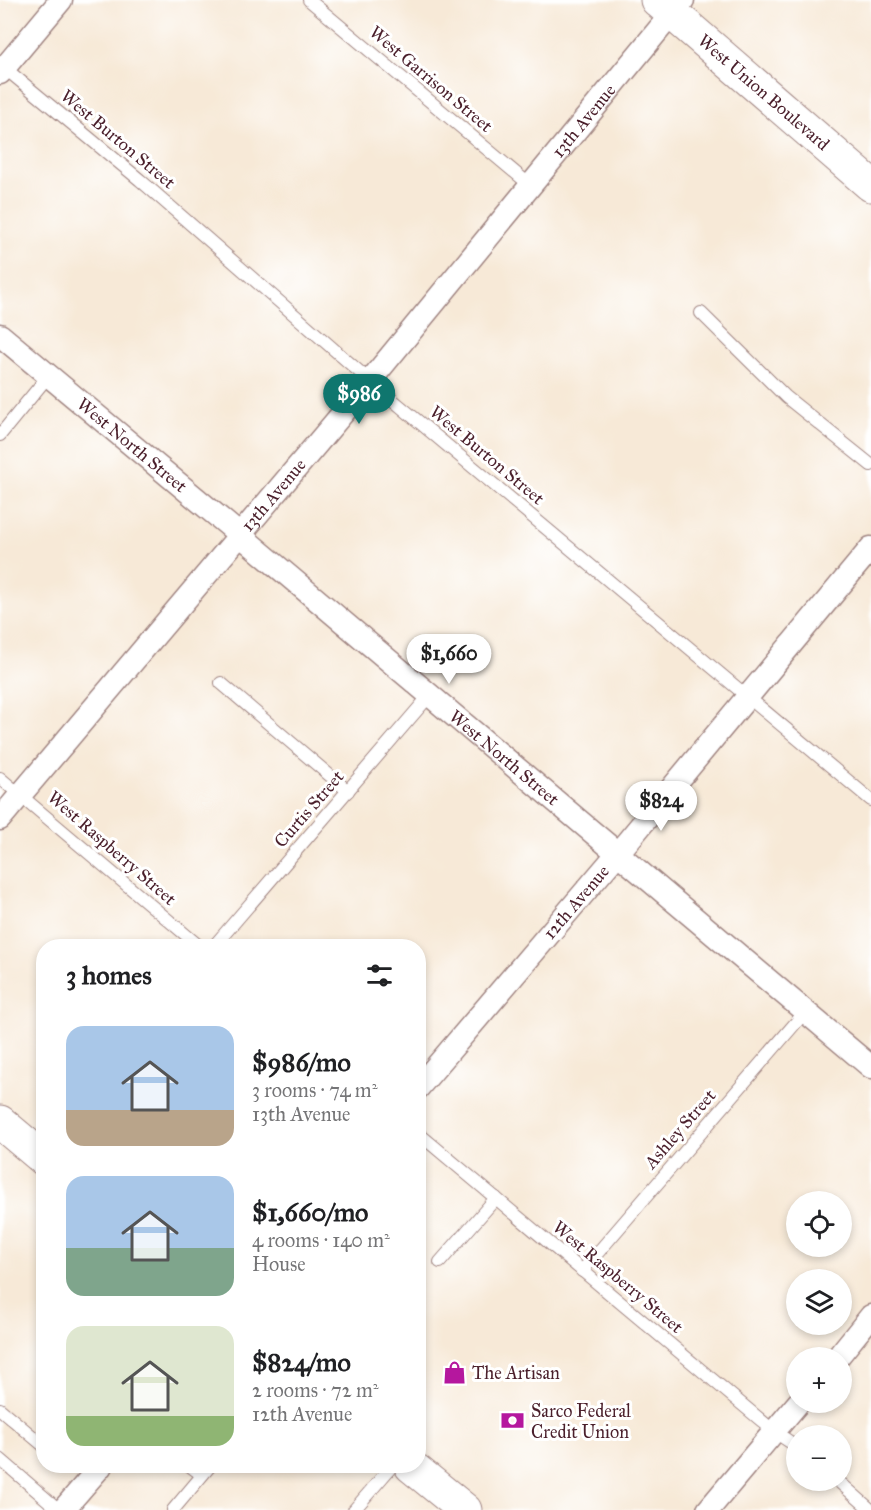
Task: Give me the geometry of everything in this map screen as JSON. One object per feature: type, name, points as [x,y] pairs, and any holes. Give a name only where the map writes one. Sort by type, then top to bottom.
[{"type":"main road","name":"West Union Boulevard","points":[[671,4],[871,185]]},
{"type":"main road","points":[[0,1122],[36,1152]]},
{"type":"main road","points":[[420,1473],[465,1510]]},
{"type":"street","points":[[1,68],[61,0]]},
{"type":"street","name":"13th Avenue","points":[[0,819],[370,381],[530,185],[671,4]]},
{"type":"street","name":"West North Street","points":[[0,335],[871,1068]]},
{"type":"street","name":"12th Avenue","points":[[426,1079],[618,853],[871,548]]},
{"type":"street","points":[[846,1347],[871,1316]]},
{"type":"street","points":[[708,1510],[790,1413]]},
{"type":"street","points":[[61,1510],[95,1473]]},
{"type":"lane","name":"West Garrison Street","points":[[309,0],[530,185]]},
{"type":"lane","name":"West Burton Street","points":[[1,68],[140,180],[370,381],[871,800]]},
{"type":"lane","points":[[701,314],[786,397],[871,465]]},
{"type":"lane","points":[[0,435],[49,375]]},
{"type":"lane","points":[[221,683],[348,791]]},
{"type":"lane","name":"Curtis Street","points":[[220,939],[430,695]]},
{"type":"lane","name":"West Raspberry Street","points":[[0,778],[191,939]]},
{"type":"lane","name":"Ashley Street","points":[[582,1271],[805,1012]]},
{"type":"lane","name":"West Raspberry Street","points":[[426,1140],[786,1439]]},
{"type":"lane","points":[[440,1262],[496,1197]]},
{"type":"lane","points":[[0,1409],[36,1439]]},
{"type":"lane","points":[[0,1459],[61,1510]]},
{"type":"lane","points":[[173,1510],[204,1473]]},
{"type":"lane","points":[[354,1510],[386,1473]]},
{"type":"lane","points":[[849,1491],[871,1510]]},
{"type":"place","name":"The Artisan","points":[[454,1373]]},
{"type":"place","name":"Sarco Federal Credit Union","points":[[513,1421]]}]
